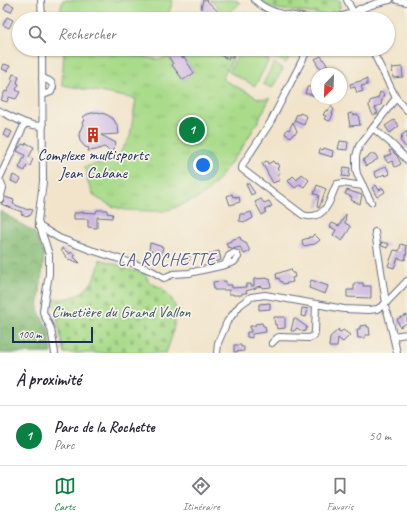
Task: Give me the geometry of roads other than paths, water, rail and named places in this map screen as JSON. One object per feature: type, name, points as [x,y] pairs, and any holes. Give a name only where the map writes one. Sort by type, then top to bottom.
[{"type":"street","points":[[41,0],[42,12]]},
{"type":"street","points":[[255,0],[265,8],[275,12]]},
{"type":"street","points":[[347,0],[356,11]]},
{"type":"street","points":[[353,12],[379,2],[390,0]]},
{"type":"street","points":[[397,0],[407,2]]},
{"type":"street","points":[[42,56],[42,182],[38,219],[46,245],[49,263],[49,274],[43,312],[51,329],[54,353]]},
{"type":"street","points":[[304,56],[270,123],[243,164],[242,169],[303,215],[309,217],[313,217],[324,211],[337,184],[343,183],[363,186]]},
{"type":"street","points":[[375,56],[396,98],[407,110]]},
{"type":"street","points":[[42,78],[51,82],[53,87],[49,93],[43,95]]},
{"type":"street","points":[[371,202],[356,168],[356,156],[359,146],[396,98]]},
{"type":"street","points":[[0,111],[33,126],[43,126]]},
{"type":"street","points":[[0,178],[25,123]]},
{"type":"street","points":[[373,128],[386,138],[407,160]]},
{"type":"street","points":[[0,182],[3,188],[0,199]]},
{"type":"street","points":[[39,226],[59,238],[135,264],[164,278],[173,274],[198,272],[225,265]]},
{"type":"street","points":[[375,232],[385,304],[397,353]]},
{"type":"street","points":[[216,353],[220,336],[227,322],[240,305],[255,296],[265,295],[344,309],[377,309],[385,304],[407,280]]},
{"type":"street","points":[[272,343],[279,337],[309,338],[314,336],[316,304]]},
{"type":"street","points":[[393,336],[407,334]]},
{"type":"place","name":"Parc de la Rochette","points":[[192,130]]},
{"type":"place","name":"Complexe multisports Jean Cabane","points":[[93,135]]},
{"type":"district","name":"LA ROCHETTE","points":[[167,259]]},
{"type":"park label","name":"Cimetière du Grand Vallon","points":[[121,312]]}]
